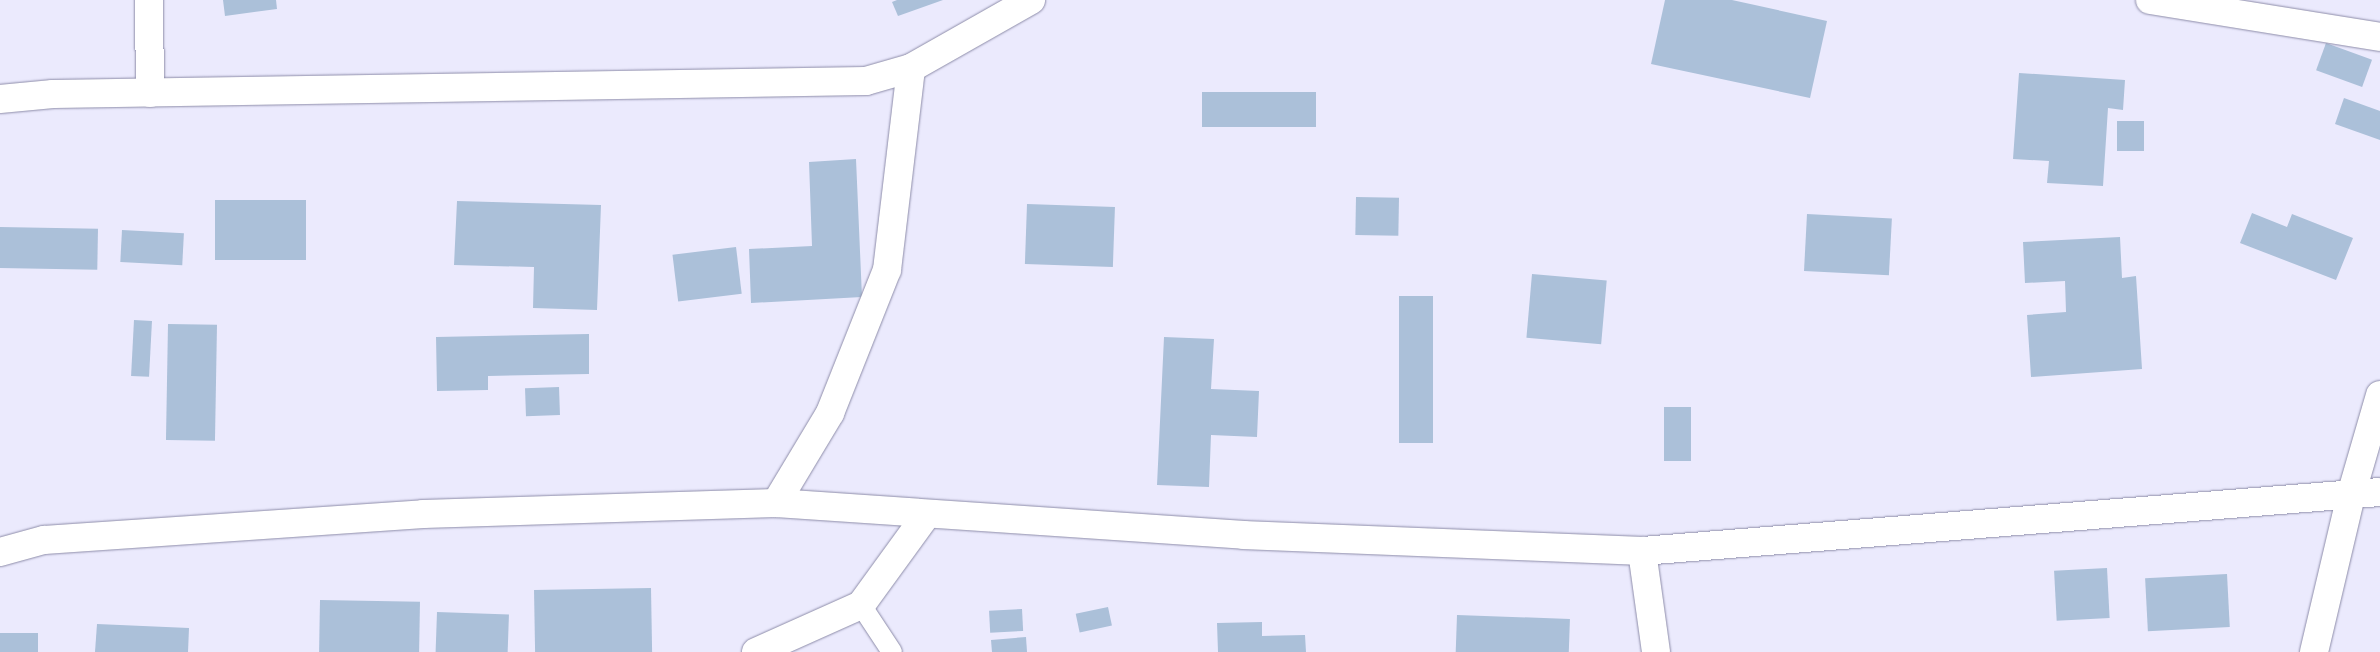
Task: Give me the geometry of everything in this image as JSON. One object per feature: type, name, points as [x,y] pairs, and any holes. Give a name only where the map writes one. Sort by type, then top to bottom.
[{"type":"street","points":[[148,0],[150,93]]},
{"type":"street","points":[[0,99],[150,93],[790,85],[866,82],[911,68],[1031,0]]},
{"type":"street","points":[[2150,0],[2380,37]]},
{"type":"street","points":[[776,503],[830,413],[887,270],[911,68]]},
{"type":"street","points":[[2314,652],[2351,494],[2380,395]]},
{"type":"street","points":[[0,552],[44,540],[423,514],[776,503],[1244,535],[1642,551],[2380,492]]},
{"type":"street","points":[[756,652],[861,605],[927,514]]},
{"type":"street","points":[[1642,551],[1656,652]]},
{"type":"lane","points":[[861,605],[874,652]]},
{"type":"lane","points":[[861,605],[892,652]]},
{"type":"building","points":[[223,0],[276,0],[277,9],[225,16]]},
{"type":"building","points":[[897,0],[943,0],[898,16],[892,2]]},
{"type":"building","points":[[1665,0],[1732,0],[1827,21],[1810,98],[1651,64]]},
{"type":"building","points":[[2326,43],[2372,60],[2362,87],[2316,70]]},
{"type":"building","points":[[2019,73],[2125,80],[2123,110],[2108,108],[2103,186],[2047,183],[2049,161],[2013,159]]},
{"type":"building","points":[[1202,92],[1316,92],[1316,127],[1202,127]]},
{"type":"building","points":[[2344,98],[2380,111],[2380,140],[2335,124]]},
{"type":"building","points":[[2117,121],[2144,121],[2144,151],[2117,151]]},
{"type":"building","points":[[856,159],[862,297],[751,303],[749,249],[812,246],[809,162]]},
{"type":"building","points":[[1356,197],[1399,198],[1398,236],[1355,235]]},
{"type":"building","points":[[215,200],[306,200],[306,260],[215,260]]},
{"type":"building","points":[[457,201],[601,205],[597,310],[533,308],[534,267],[454,265]]},
{"type":"building","points":[[1027,204],[1115,207],[1113,267],[1025,264]]},
{"type":"building","points":[[2252,213],[2287,227],[2292,214],[2353,238],[2336,280],[2240,243]]},
{"type":"building","points":[[1807,214],[1892,218],[1889,275],[1804,271]]},
{"type":"building","points":[[0,227],[98,229],[97,270],[0,268]]},
{"type":"building","points":[[122,230],[184,233],[182,265],[120,262]]},
{"type":"building","points":[[2120,237],[2122,278],[2136,276],[2142,369],[2031,377],[2027,315],[2066,312],[2065,281],[2025,283],[2023,242]]},
{"type":"building","points":[[736,247],[742,294],[678,301],[672,255]]},
{"type":"building","points":[[1532,274],[1607,281],[1601,344],[1526,338]]},
{"type":"building","points":[[1399,296],[1433,296],[1433,443],[1399,443]]},
{"type":"building","points":[[134,320],[152,321],[149,377],[131,376]]},
{"type":"building","points":[[168,324],[217,325],[215,441],[166,440]]},
{"type":"building","points":[[589,334],[589,374],[488,376],[488,390],[437,391],[436,337]]},
{"type":"building","points":[[1164,337],[1214,339],[1211,389],[1259,391],[1257,437],[1211,435],[1209,487],[1157,485]]},
{"type":"building","points":[[559,387],[560,415],[526,416],[525,388]]},
{"type":"building","points":[[1664,407],[1691,407],[1691,461],[1664,461]]},
{"type":"building","points":[[2107,568],[2110,618],[2057,621],[2054,571]]},
{"type":"building","points":[[2227,574],[2230,627],[2148,631],[2145,578]]},
{"type":"building","points":[[651,588],[652,652],[535,652],[534,590]]},
{"type":"building","points":[[320,600],[420,602],[419,652],[319,652]]},
{"type":"building","points":[[1108,607],[1112,626],[1080,632],[1076,614]]},
{"type":"building","points":[[1022,609],[1023,631],[990,633],[989,611]]},
{"type":"building","points":[[437,612],[509,615],[508,652],[436,652]]},
{"type":"building","points":[[1457,615],[1570,619],[1569,652],[1456,652]]},
{"type":"building","points":[[1262,622],[1262,636],[1305,635],[1306,652],[1218,652],[1217,623]]},
{"type":"building","points":[[97,624],[189,628],[188,652],[95,652]]},
{"type":"building","points":[[0,633],[38,633],[38,652],[0,652]]},
{"type":"building","points":[[1026,637],[1027,652],[992,652],[991,640]]}]
